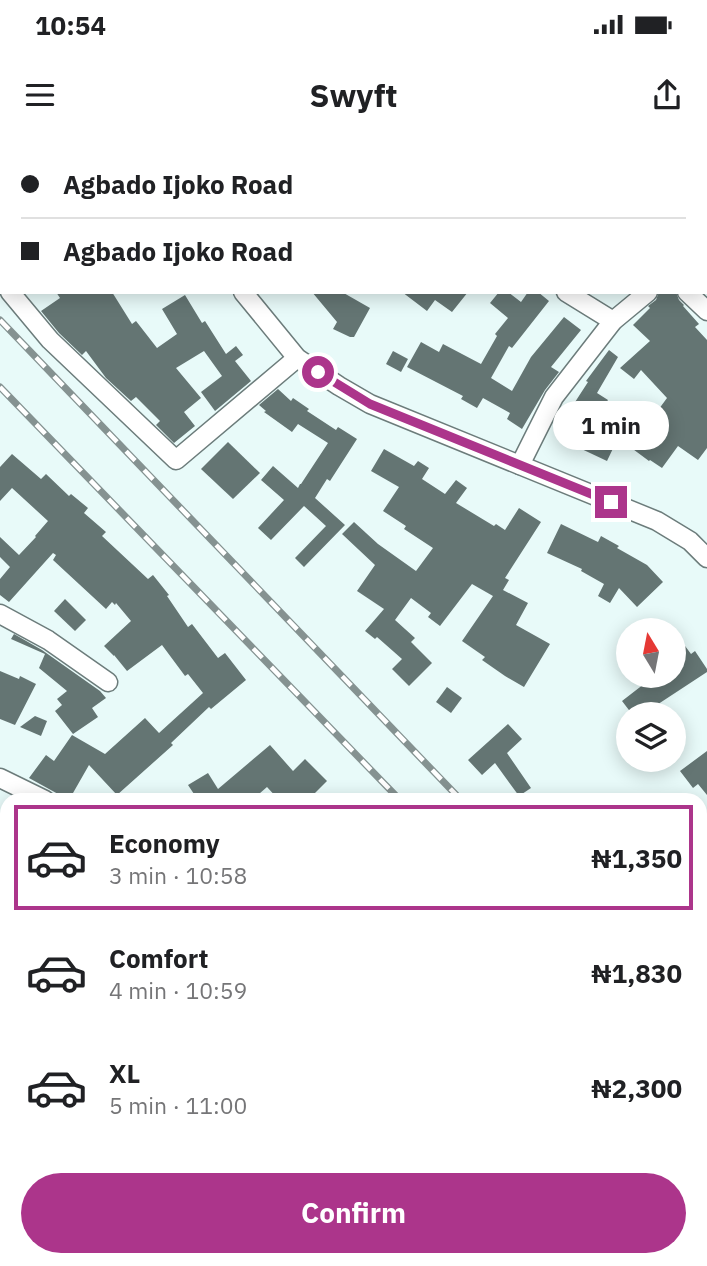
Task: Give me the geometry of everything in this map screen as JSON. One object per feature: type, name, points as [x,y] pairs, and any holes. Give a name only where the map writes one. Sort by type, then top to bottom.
[{"type":"street","points":[[12,294],[50,340],[176,460],[297,358]]},
{"type":"street","points":[[245,294],[297,358],[370,404],[657,521],[690,541],[707,558]]},
{"type":"street","points":[[569,294],[613,321]]},
{"type":"street","points":[[520,466],[554,397],[613,321],[646,294]]},
{"type":"street","points":[[689,294],[707,310]]},
{"type":"street","points":[[0,614],[48,640],[108,682]]},
{"type":"street","points":[[0,778],[31,793]]},
{"type":"building","points":[[57,294],[113,294],[132,324],[136,321],[157,348],[177,334],[162,309],[185,295],[226,354],[236,346],[243,355],[235,361],[251,381],[215,411],[201,392],[222,376],[204,351],[176,368],[201,398],[184,412],[195,426],[174,443],[156,425],[160,421],[136,397],[131,401],[106,378],[86,351],[82,355],[41,311],[60,298]]},
{"type":"building","points":[[314,294],[346,294],[370,308],[354,337],[333,329],[337,322]]},
{"type":"building","points":[[405,294],[466,294],[452,312],[435,300],[427,311]]},
{"type":"building","points":[[497,294],[511,294],[521,302],[527,294],[540,294],[549,301],[512,348],[509,346],[491,378],[512,391],[531,357],[564,317],[581,330],[551,367],[559,372],[522,429],[507,419],[510,413],[483,398],[477,408],[461,399],[463,396],[407,367],[421,342],[439,352],[443,344],[481,364],[497,336],[495,334],[508,318],[490,303]]},
{"type":"building","points":[[658,294],[677,294],[683,306],[699,324],[695,327],[707,340],[707,448],[698,460],[678,446],[662,468],[618,438],[607,461],[555,433],[588,382],[586,381],[609,350],[618,357],[597,393],[608,400],[604,406],[642,432],[667,398],[641,370],[634,379],[620,368],[650,341],[633,325]]},
{"type":"building","points":[[393,351],[408,359],[401,372],[386,364]]},
{"type":"building","points":[[278,389],[291,401],[293,398],[336,430],[338,427],[357,439],[330,481],[327,479],[315,498],[345,525],[304,567],[295,558],[326,526],[304,506],[271,540],[258,528],[284,500],[261,480],[273,466],[298,488],[328,443],[298,424],[292,432],[264,412],[266,411],[259,405]]},
{"type":"building","points":[[228,442],[260,473],[233,499],[201,469]]},
{"type":"building","points":[[384,449],[414,466],[418,461],[429,468],[422,479],[445,494],[456,480],[467,488],[456,503],[494,526],[496,524],[505,530],[519,508],[541,522],[505,578],[509,580],[503,590],[528,603],[516,625],[550,644],[524,687],[482,660],[485,657],[462,641],[493,596],[472,584],[440,626],[428,617],[431,613],[411,598],[395,620],[415,638],[411,642],[432,663],[409,686],[392,669],[402,659],[377,637],[375,639],[365,631],[384,609],[357,591],[375,565],[342,534],[354,522],[378,544],[416,571],[433,548],[383,511],[399,487],[371,471]]},
{"type":"building","points":[[12,454],[41,479],[46,474],[69,496],[71,494],[88,508],[84,513],[106,532],[102,536],[148,579],[153,575],[169,595],[167,596],[188,627],[192,624],[218,658],[225,653],[246,680],[211,709],[209,707],[171,743],[173,745],[119,793],[115,793],[89,765],[73,793],[56,793],[29,778],[46,755],[54,761],[72,735],[105,754],[145,718],[159,733],[203,693],[188,674],[185,676],[162,645],[127,671],[104,646],[131,621],[116,603],[115,605],[112,602],[106,609],[53,560],[56,555],[53,553],[9,602],[0,595],[0,579],[10,567],[0,557],[0,537],[19,555],[48,521],[12,488],[0,501],[0,467]]},
{"type":"building","points":[[561,524],[598,542],[601,536],[619,546],[617,548],[647,565],[663,582],[637,607],[619,588],[610,603],[598,596],[604,584],[581,571],[582,569],[547,553]]},
{"type":"building","points":[[65,599],[86,620],[75,631],[54,611]]},
{"type":"building","points":[[14,634],[42,650],[100,691],[106,698],[92,708],[98,717],[73,734],[55,711],[62,705],[57,699],[67,691],[39,668],[45,654],[11,639]]},
{"type":"building","points":[[686,647],[691,654],[695,651],[707,672],[686,686]]},
{"type":"building","points":[[0,671],[36,684],[15,725],[0,719]]},
{"type":"building","points":[[447,687],[462,698],[451,713],[436,702]]},
{"type":"building","points":[[639,688],[683,688],[661,702],[622,701]]},
{"type":"building","points":[[35,716],[47,721],[41,736],[20,727]]},
{"type":"building","points":[[508,724],[522,739],[507,753],[531,788],[524,793],[517,793],[495,763],[482,775],[468,760]]},
{"type":"building","points":[[270,745],[293,771],[305,759],[327,781],[315,793],[273,793],[267,787],[260,793],[193,793],[188,785],[208,773],[218,789]]},
{"type":"building","points":[[707,751],[707,793],[698,784],[693,788],[681,772],[686,772],[686,767]]},
{"type":"railway","points":[[0,320],[454,793]]},
{"type":"railway","points":[[0,387],[393,793]]},
{"type":"route","points":[[318,372],[370,404],[611,502]]}]
